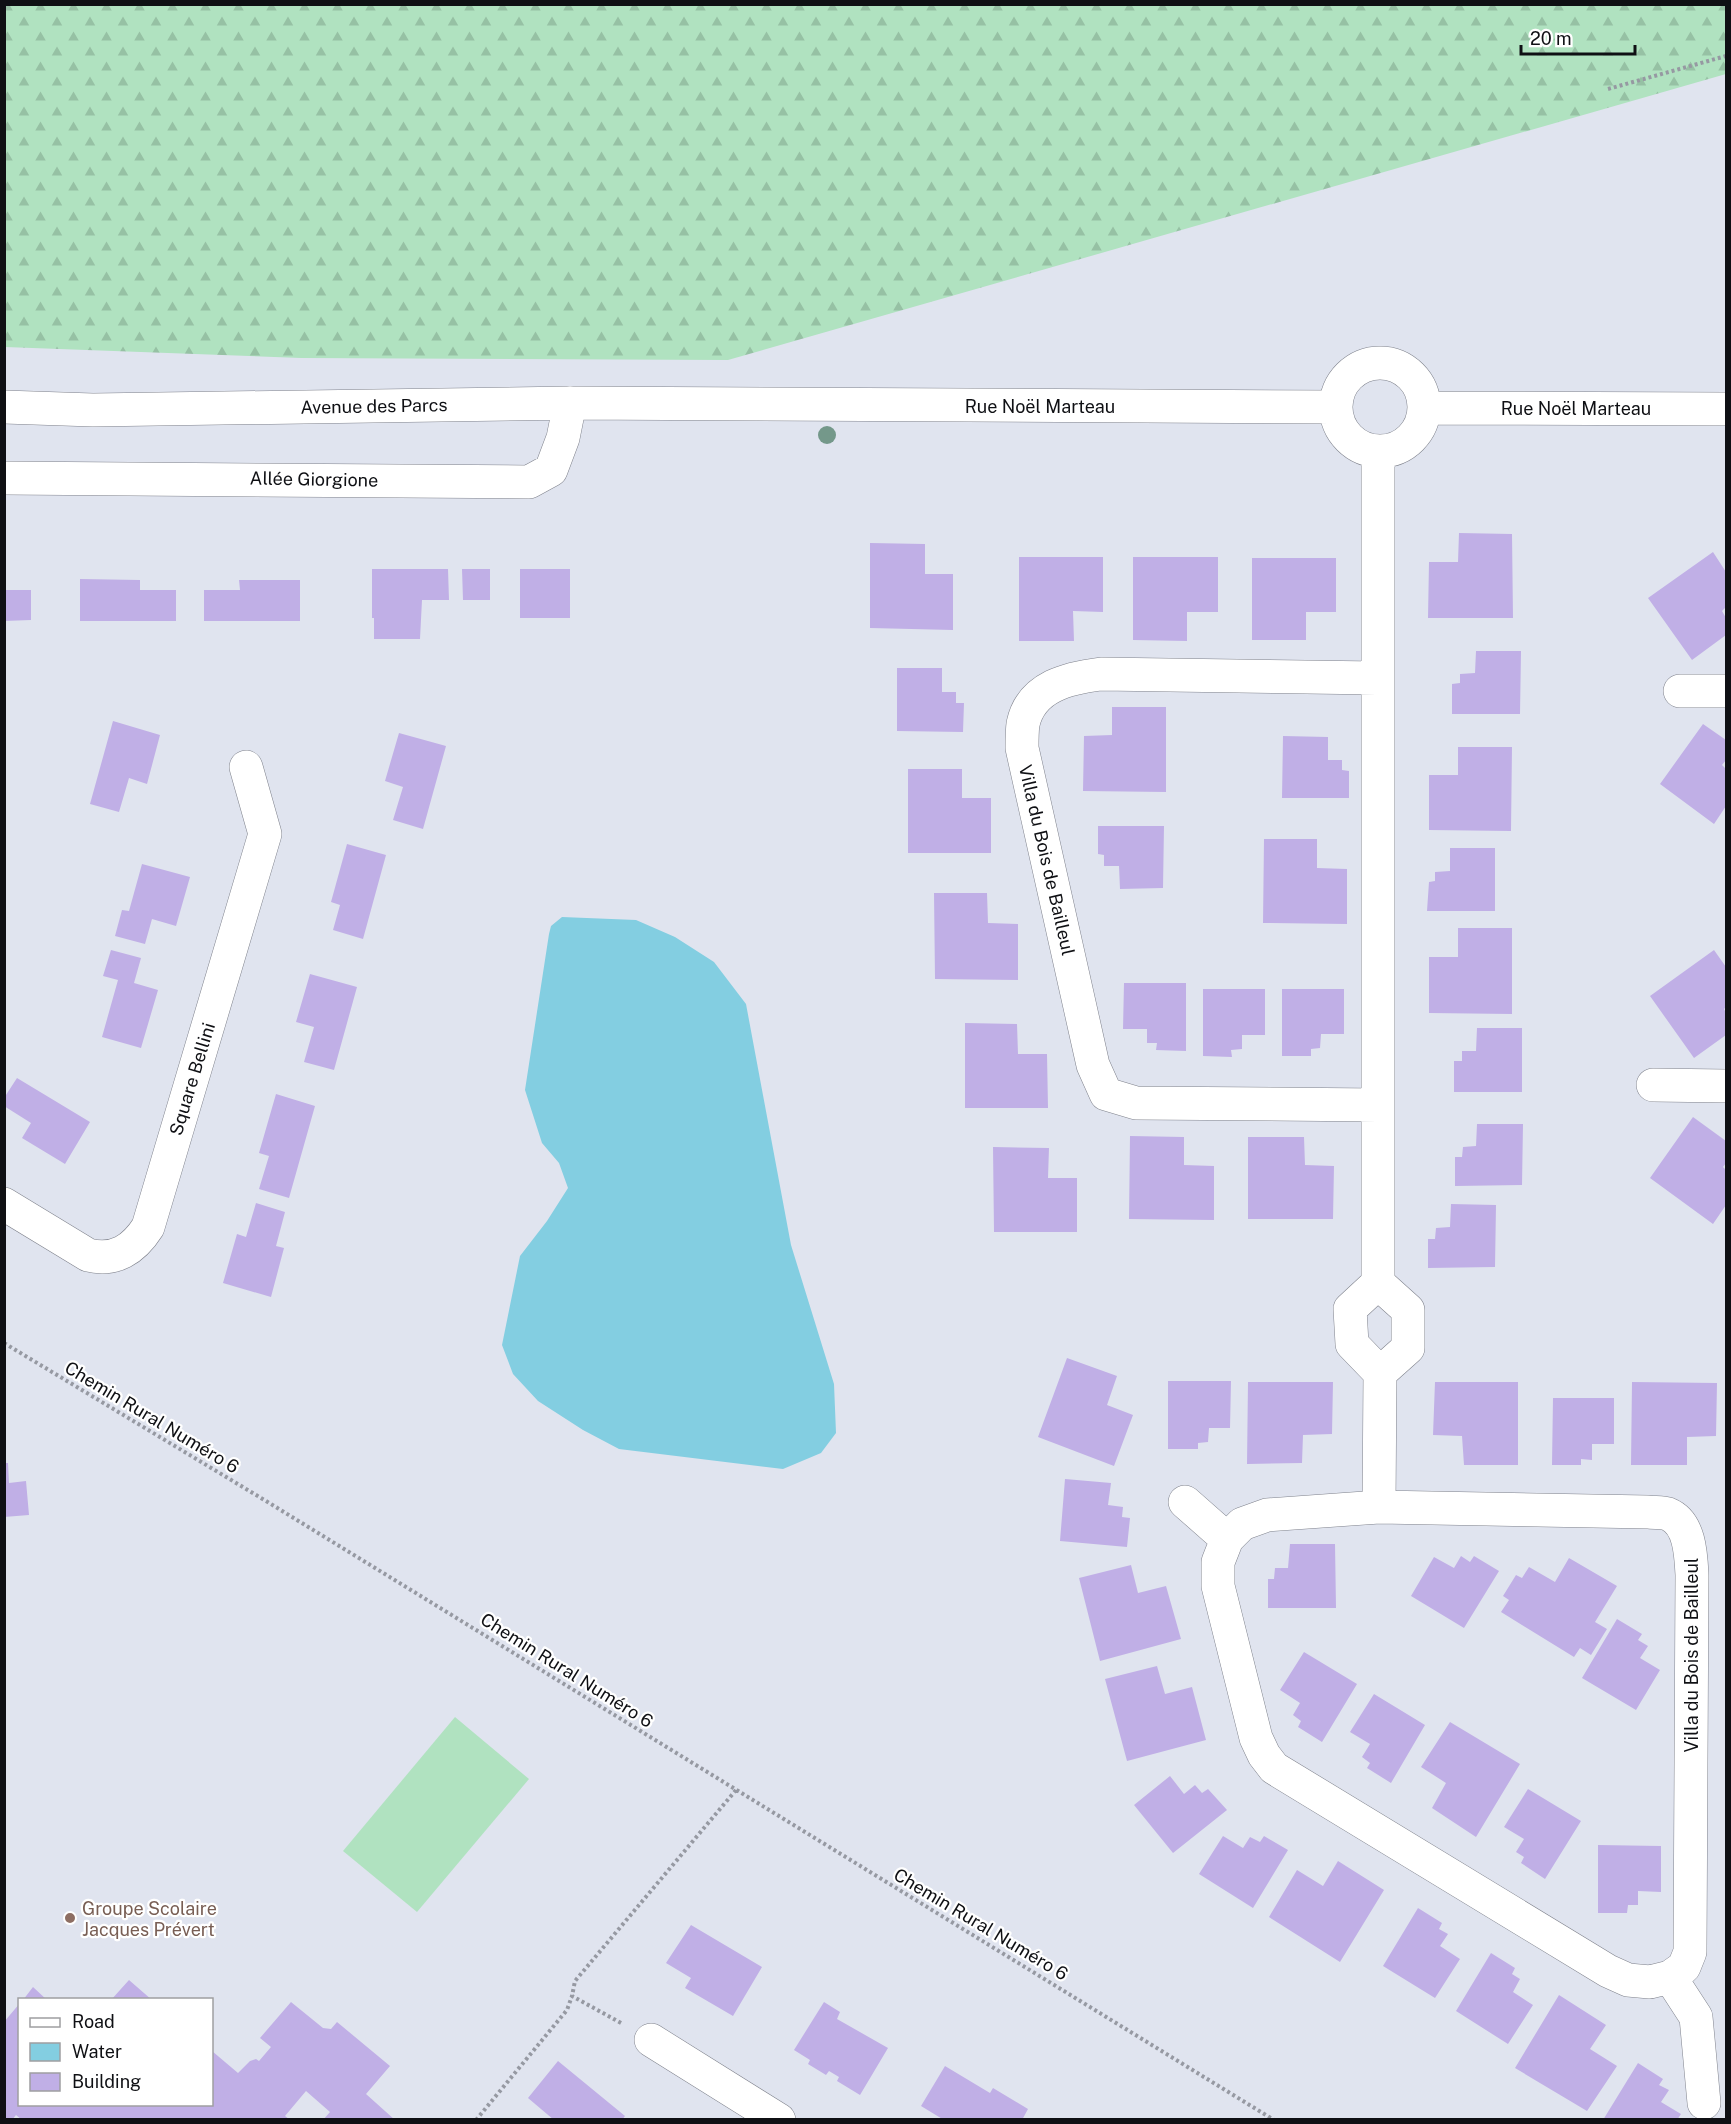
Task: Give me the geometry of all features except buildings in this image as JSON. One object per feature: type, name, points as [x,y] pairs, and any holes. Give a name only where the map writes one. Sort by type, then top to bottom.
[{"type":"street","points":[[1381,363],[1395,366],[1408,373],[1417,384],[1425,408],[1417,432],[1407,443],[1394,449],[1378,451],[1358,446],[1346,436],[1338,422],[1335,407],[1337,394],[1353,373],[1365,366],[1381,363]]},
{"type":"street","name":"Avenue des Parcs","points":[[4,407],[93,410],[570,403],[744,404]]},
{"type":"street","name":"Allée Giorgione","points":[[4,478],[529,482],[551,470],[563,438],[570,403]]},
{"type":"street","name":"Rue Noël Marteau","points":[[744,404],[1335,407]]},
{"type":"street","name":"Rue Noël Marteau","points":[[1425,408],[1726,409]]},
{"type":"street","points":[[1378,451],[1378,1282],[1350,1309],[1352,1344],[1380,1374],[1379,1507]]},
{"type":"street","name":"Villa du Bois de Bailleul","points":[[1377,678],[1101,674],[1072,678],[1049,687],[1033,703],[1023,723],[1022,748],[1093,1065],[1106,1094],[1136,1103],[1378,1105]]},
{"type":"street","points":[[1680,691],[1726,691]]},
{"type":"street","name":"Square Bellini","points":[[4,1204],[88,1255],[100,1258],[120,1254],[136,1244],[148,1227],[265,834],[246,767]]},
{"type":"street","points":[[1653,1085],[1726,1086]]},
{"type":"street","points":[[1378,1282],[1408,1310],[1408,1348],[1380,1374]]},
{"type":"street","points":[[1185,1502],[1227,1539],[1218,1562],[1218,1586],[1256,1738],[1264,1755],[1274,1768],[1608,1971],[1629,1980],[1650,1982],[1670,1977],[1696,2017],[1704,2103]]},
{"type":"street","name":"Villa du Bois de Bailleul","points":[[1227,1539],[1242,1524],[1267,1515],[1379,1507],[1648,1512],[1669,1514],[1683,1527],[1691,1548],[1692,1575],[1690,1952],[1684,1967],[1670,1977]]},
{"type":"street","points":[[651,2040],[779,2120]]},
{"type":"path","points":[[1608,89],[1726,56]]},
{"type":"path","name":"Chemin Rural Numéro 6","points":[[4,1343],[1274,2120]]},
{"type":"path","points":[[476,2120],[567,2010],[573,1996],[575,1981],[736,1790]]},
{"type":"path","points":[[573,1996],[651,2040]]},
{"type":"green space","points":[[5,4],[1726,4],[1726,74],[728,360],[301,358],[5,347]]},
{"type":"green space","points":[[455,1717],[529,1779],[417,1912],[343,1851]]},
{"type":"water","points":[[562,917],[636,920],[675,937],[714,962],[746,1004],[791,1245],[834,1384],[836,1433],[821,1453],[783,1469],[619,1449],[583,1430],[538,1401],[513,1374],[502,1345],[520,1256],[547,1221],[568,1188],[559,1163],[542,1143],[525,1090],[549,934],[551,926]]},
{"type":"place","name":"Groupe Scolaire Jacques Prévert","points":[[70,1918]]}]
